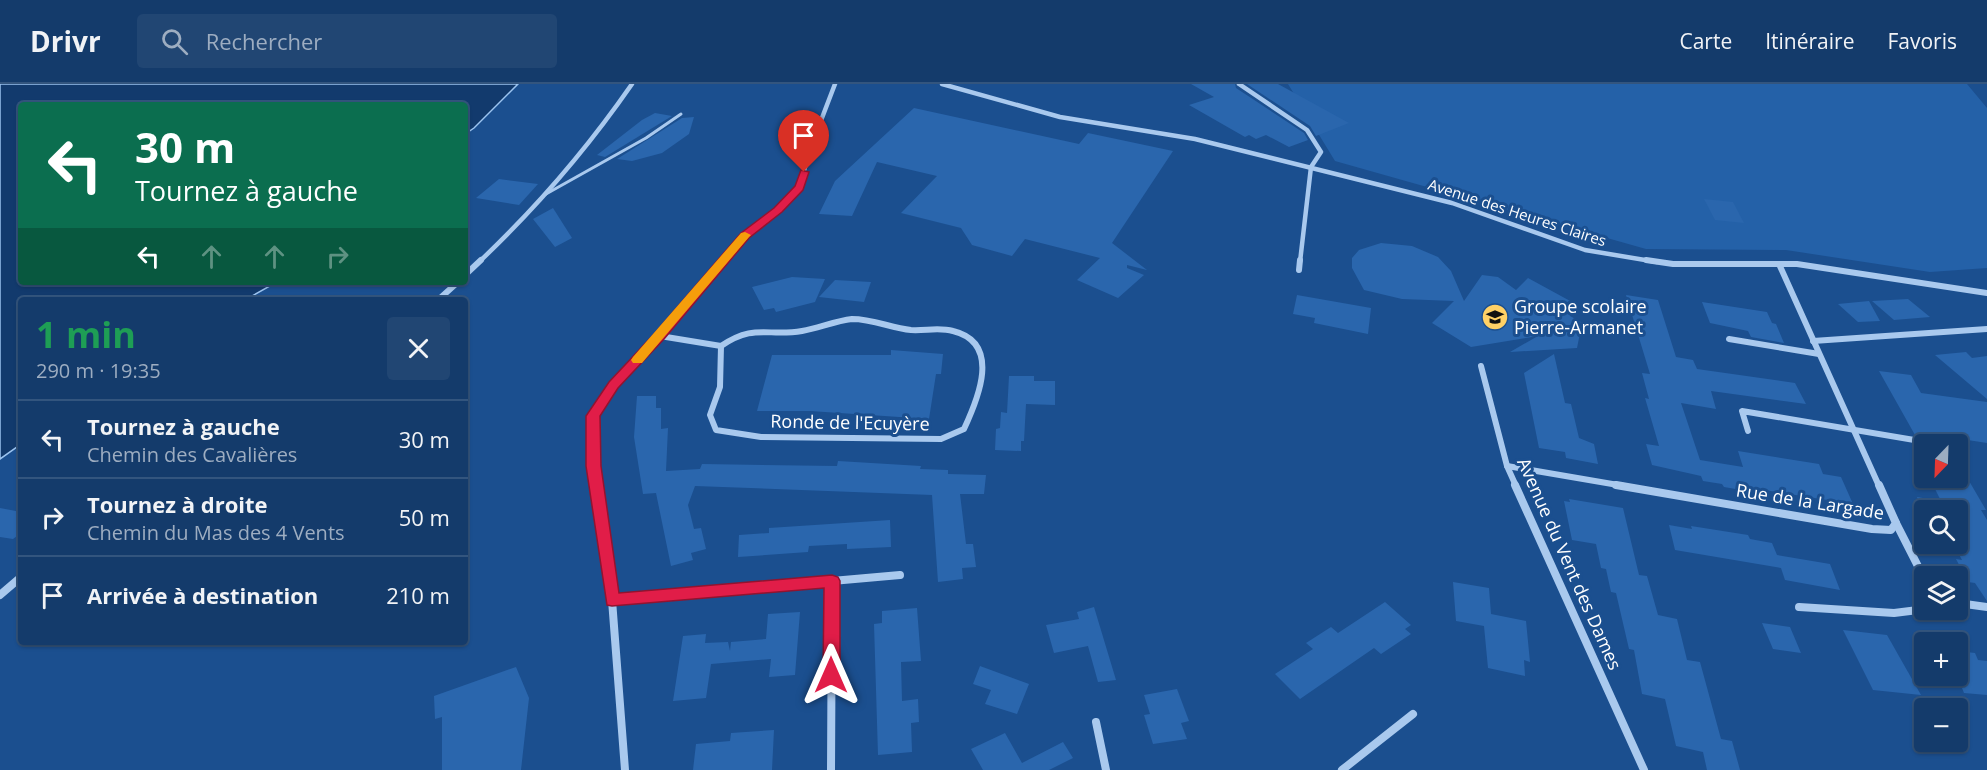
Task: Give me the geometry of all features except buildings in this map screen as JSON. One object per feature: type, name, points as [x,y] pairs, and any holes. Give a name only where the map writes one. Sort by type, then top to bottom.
[{"type":"street","points":[[468,272],[511,233],[546,194],[601,130],[632,84]]},
{"type":"street","points":[[625,770],[612,600],[594,466],[593,416],[613,385],[660,336],[745,235],[778,210],[800,187],[812,144],[835,84]]},
{"type":"street","name":"Avenue des Heures Claires","points":[[942,84],[1060,117],[1195,139],[1452,202],[1585,250],[1673,264],[1797,264],[1987,293]]},
{"type":"street","points":[[1239,84],[1307,130],[1321,152],[1311,167],[1299,270]]},
{"type":"street","name":"Rue de la Largade","points":[[1507,466],[1872,529],[1892,530],[1896,523],[1779,264]]},
{"type":"street","points":[[441,297],[455,285]]},
{"type":"street","name":"Ronde de l'Ecuyère","points":[[874,320],[894,327],[914,330],[936,329],[959,332],[975,346],[985,366],[979,398],[964,429],[940,439],[761,437],[716,430],[710,415],[720,387],[721,346],[739,333],[758,330],[795,332],[831,321],[874,320]]},
{"type":"street","points":[[1813,341],[1987,329]]},
{"type":"street","points":[[660,336],[721,346]]},
{"type":"street","points":[[1728,339],[1819,354]]},
{"type":"street","name":"Avenue du Vent des Dames","points":[[1482,366],[1507,466],[1644,770]]},
{"type":"street","points":[[1748,431],[1742,411],[1914,440]]},
{"type":"street","points":[[1896,523],[1918,566]]},
{"type":"street","points":[[612,600],[900,575]]},
{"type":"street","points":[[0,595],[18,580]]},
{"type":"street","points":[[831,770],[832,581]]},
{"type":"street","points":[[1968,604],[1987,607]]},
{"type":"street","points":[[1799,607],[1894,613],[1914,610]]},
{"type":"street","points":[[1342,770],[1413,714]]},
{"type":"street","points":[[1096,722],[1106,770]]},
{"type":"lane","points":[[546,194],[646,138],[681,114]]},
{"type":"shaded area","points":[[0,84],[518,84],[468,132],[468,102],[18,102],[18,285],[272,285],[250,297],[18,297],[18,446],[0,459]]},
{"type":"shaded area","points":[[1288,84],[1967,84],[1987,108],[1987,268],[1930,272],[1786,250],[1646,249],[1335,161]]},
{"type":"slow traffic","points":[[637,360],[745,235]]},
{"type":"place","name":"Groupe scolaire Pierre-Armanet","points":[[1495,317]]},
{"type":"route","points":[[804,172],[800,187],[778,210],[745,235],[660,336],[613,385],[593,416],[594,466],[612,600],[832,581],[831,675]]}]
